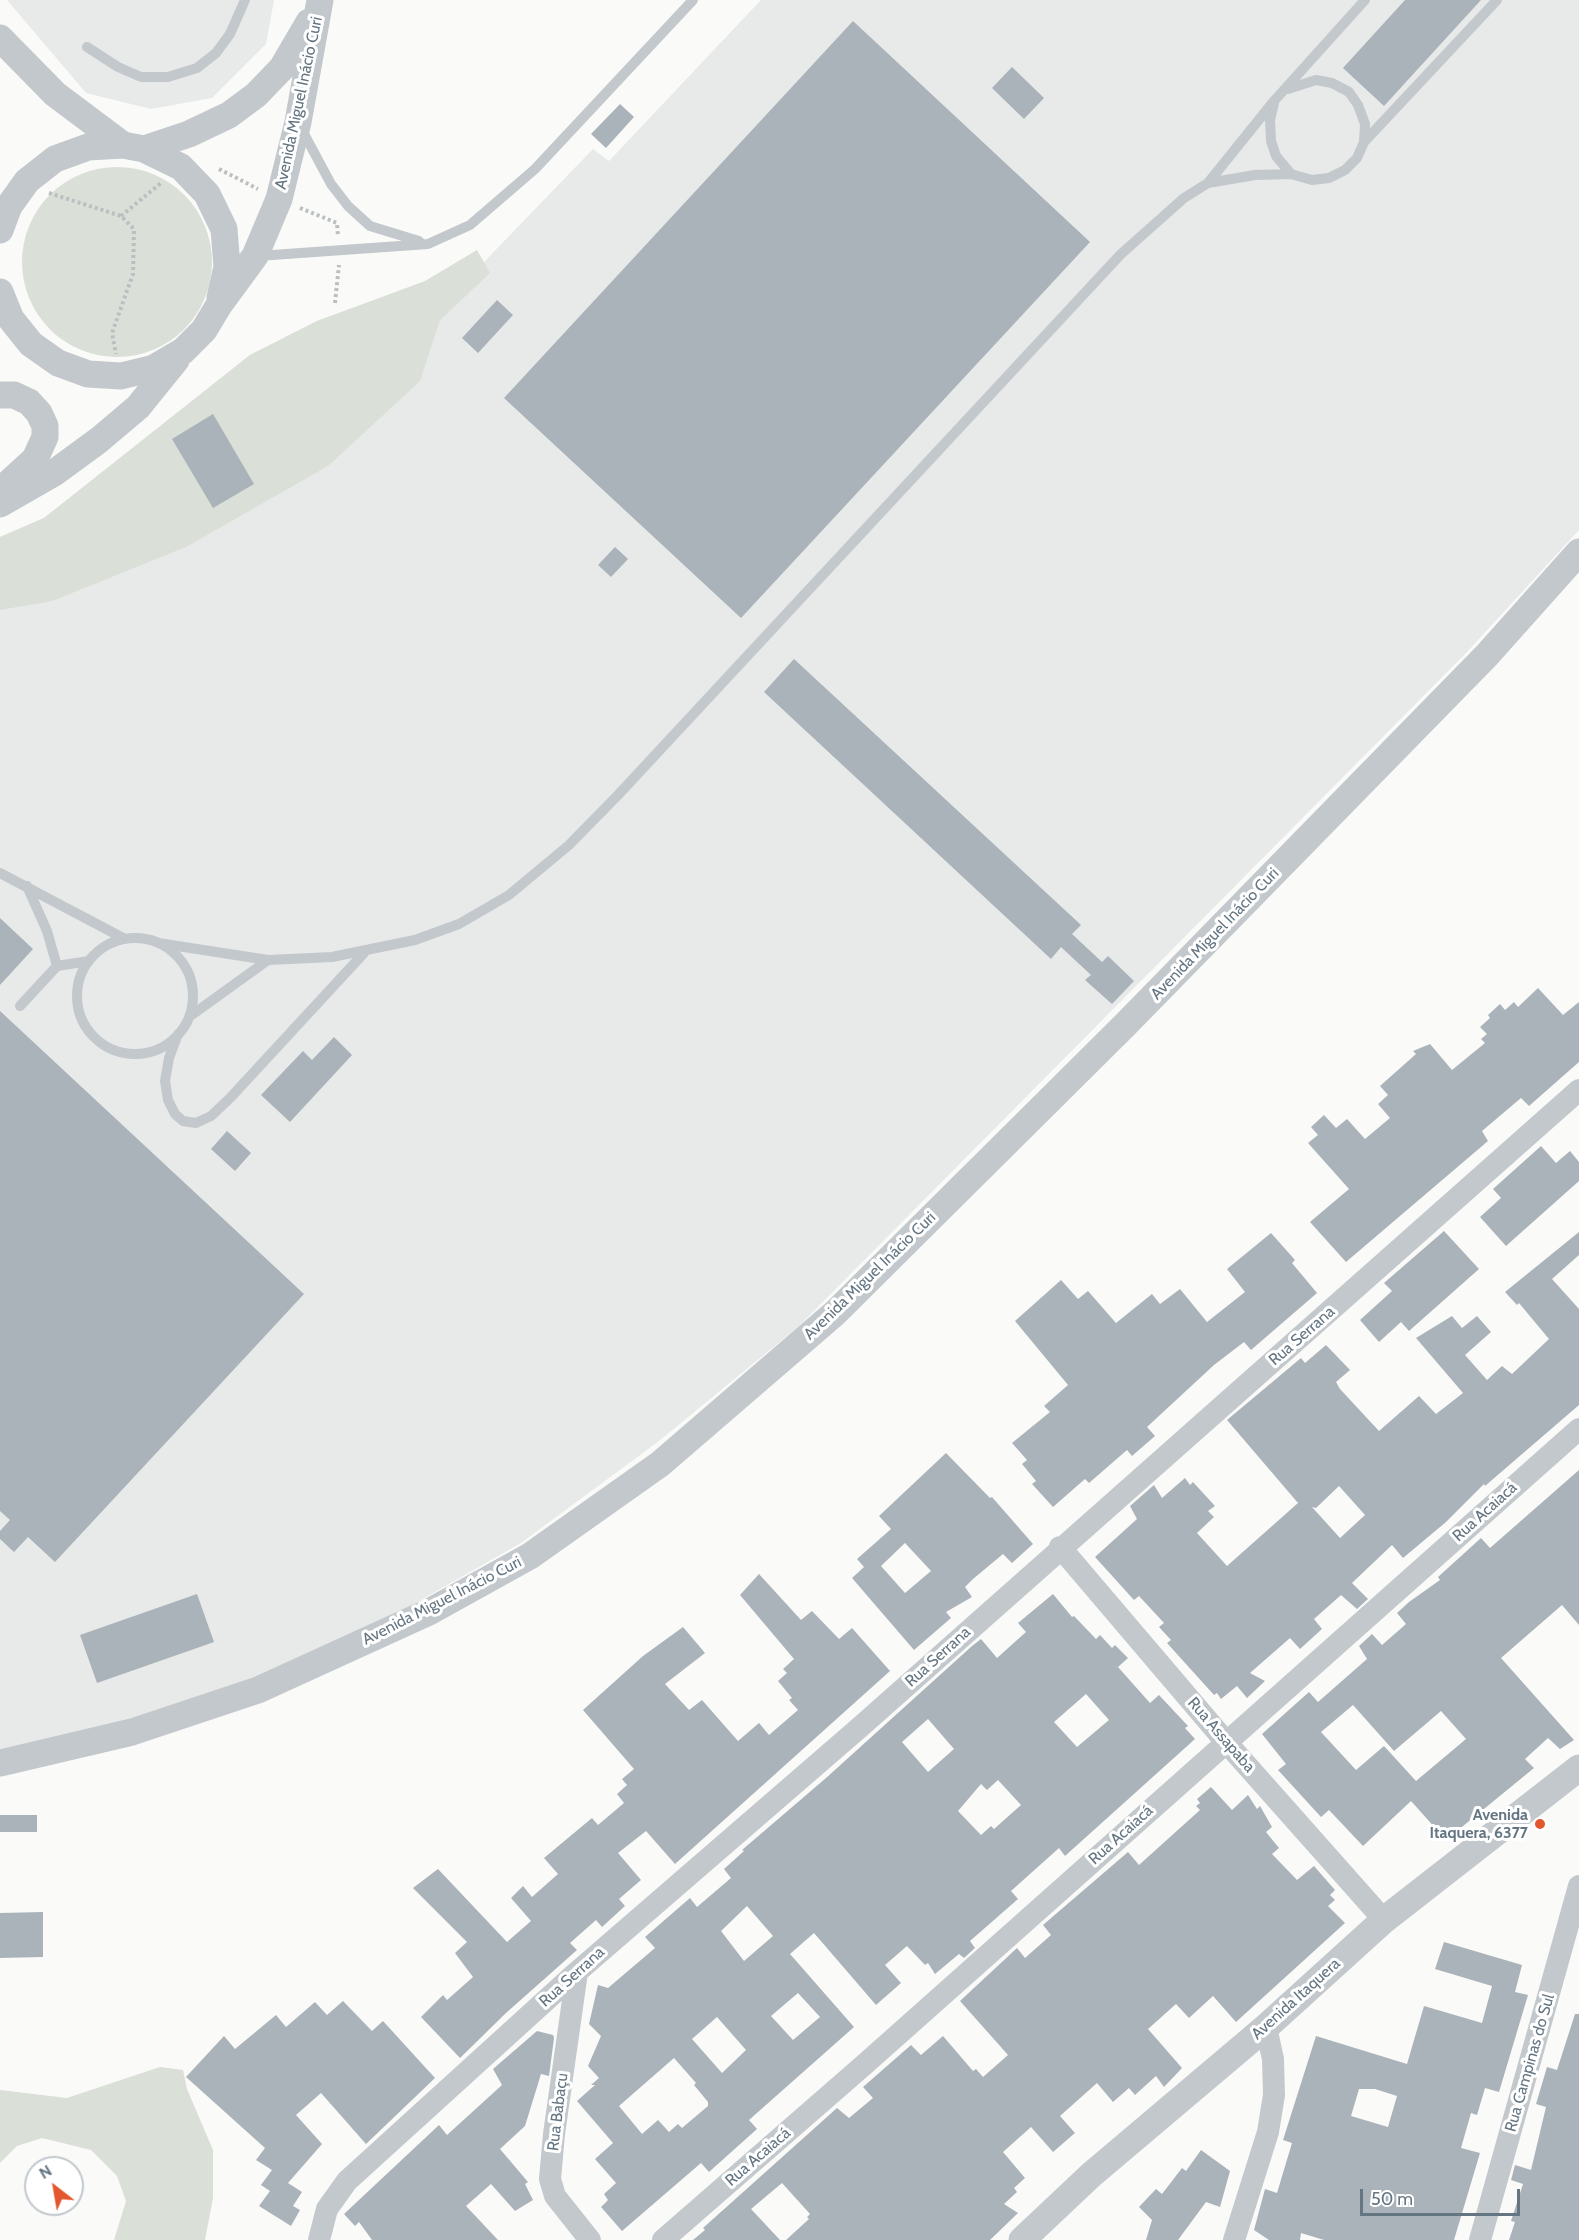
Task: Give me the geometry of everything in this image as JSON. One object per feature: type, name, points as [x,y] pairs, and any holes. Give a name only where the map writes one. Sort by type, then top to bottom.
[{"type":"street","name":"Avenida Miguel Inácio Curi","points":[[0,504],[54,472],[99,440],[138,407],[183,351],[204,330],[219,304],[255,256],[279,199],[298,122],[320,3]]},
{"type":"street","name":"Avenida Miguel Inácio Curi","points":[[133,147],[189,134],[229,116],[256,95],[282,68],[320,3]]},
{"type":"street","points":[[0,38],[55,94],[133,147],[180,167],[207,194],[224,229],[225,238],[227,267],[219,304]]},
{"type":"street","points":[[0,230],[9,206],[27,181],[55,159],[88,147],[133,147]]},
{"type":"street","name":"Avenida Miguel Inácio Curi","points":[[0,292],[11,319],[31,344],[58,363],[88,374],[121,376],[154,368],[183,351]]},
{"type":"street","points":[[0,395],[14,395],[29,402],[39,413],[45,426],[45,437],[35,459],[0,490]]},
{"type":"street","name":"Avenida Miguel Inácio Curi","points":[[0,1763],[132,1732],[258,1690],[429,1612],[530,1556],[660,1464],[852,1297],[1125,1025],[1454,689],[1548,589],[1579,552]]},
{"type":"street","name":"Rua Serrana","points":[[319,2240],[327,2209],[347,2181],[577,1972],[859,1728],[1060,1547],[1579,1090]]},
{"type":"street","name":"Rua Acaiacá","points":[[663,2240],[874,2056],[1579,1429]]},
{"type":"street","name":"Rua Assapaba","points":[[1060,1547],[1226,1742],[1384,1920]]},
{"type":"street","name":"Avenida Itaquera","points":[[1022,2240],[1091,2175],[1266,2027],[1384,1920],[1579,1768]]},
{"type":"street","name":"Rua Campinas do Sul","points":[[1480,2240],[1579,1886]]},
{"type":"street","name":"Rua Babaçu","points":[[577,1972],[554,2134],[550,2179],[555,2196],[590,2240]]},
{"type":"street","points":[[1234,2240],[1268,2132],[1274,2095],[1273,2059],[1266,2027]]},
{"type":"lane","points":[[87,47],[118,67],[141,76],[168,77],[197,68],[216,52],[230,34],[245,0]]},
{"type":"lane","points":[[255,256],[428,244],[470,225],[535,169],[693,0]]},
{"type":"lane","points":[[179,1034],[163,1046],[145,1053],[125,1053],[106,1046],[91,1034],[81,1017],[77,998],[80,978],[89,961],[104,947],[125,939],[142,938],[158,943],[268,960],[364,953],[415,940],[459,924],[509,895],[569,845],[1121,254],[1176,205],[1208,183],[1278,97],[1365,0]]},
{"type":"lane","points":[[1208,183],[1255,175],[1292,174],[1312,180],[1329,178],[1345,170],[1357,158],[1364,142],[1497,0]]},
{"type":"lane","points":[[1292,174],[1276,156],[1271,141],[1270,120],[1278,97],[1299,84],[1316,80],[1332,83],[1349,92],[1358,105],[1365,124],[1364,142]]},
{"type":"lane","points":[[298,122],[331,184],[348,206],[370,226],[428,244]]},
{"type":"lane","points":[[0,873],[125,939]]},
{"type":"lane","points":[[27,886],[47,931],[57,966]]},
{"type":"lane","points":[[158,943],[171,950],[189,974],[193,1003],[189,1017],[169,1058],[165,1081],[168,1100],[175,1114],[183,1121],[196,1123],[211,1116],[231,1097],[364,953]]},
{"type":"lane","points":[[189,1017],[268,960]]},
{"type":"lane","points":[[20,1006],[57,966],[89,961]]},
{"type":"path","points":[[27,181],[40,190],[121,216],[134,229],[133,273],[112,333],[121,376]]},
{"type":"shaded area","points":[[7,0],[274,0],[266,44],[212,98],[151,109],[86,93]]},
{"type":"shaded area","points":[[761,0],[1579,0],[1579,530],[1467,652],[799,1326],[659,1441],[521,1543],[363,1633],[206,1697],[36,1746],[0,1752],[0,537],[44,518],[250,355],[317,321],[484,262],[593,149],[609,161]]},
{"type":"shaded area","points":[[126,167],[136,168],[162,178],[178,188],[191,201],[205,225],[211,243],[211,281],[205,299],[191,323],[178,336],[154,350],[136,356],[108,357],[98,356],[72,346],[56,336],[43,323],[29,299],[23,281],[22,253],[23,243],[33,217],[43,201],[56,188],[80,174],[98,168]]},
{"type":"shaded area","points":[[477,250],[490,273],[440,320],[420,381],[328,466],[186,547],[52,601],[0,610],[0,537],[44,518],[250,355],[317,321],[425,281]]},
{"type":"shaded area","points":[[160,2067],[183,2070],[187,2089],[213,2150],[213,2198],[205,2240],[114,2240],[126,2201],[117,2176],[91,2150],[42,2138],[17,2146],[0,2163],[0,2090],[67,2098]]},
{"type":"building","points":[[1405,0],[1481,0],[1384,106],[1343,68]]},
{"type":"building","points":[[853,21],[1090,242],[741,618],[504,398]]},
{"type":"building","points":[[1012,67],[1044,98],[1024,119],[992,88]]},
{"type":"building","points":[[620,104],[634,117],[606,148],[591,134]]},
{"type":"building","points":[[497,300],[513,315],[478,353],[462,338]]},
{"type":"building","points":[[213,414],[254,484],[213,508],[172,439]]},
{"type":"building","points":[[615,547],[628,559],[611,577],[598,565]]},
{"type":"building","points":[[794,659],[1081,925],[1072,934],[1102,962],[1108,956],[1134,981],[1112,1004],[1085,980],[1091,975],[1061,947],[1051,959],[764,692]]},
{"type":"building","points":[[0,918],[33,949],[0,985]]},
{"type":"building","points":[[1538,988],[1563,1015],[1579,1002],[1579,1062],[1529,1106],[1521,1098],[1482,1131],[1488,1141],[1346,1262],[1310,1222],[1349,1189],[1308,1143],[1318,1135],[1311,1127],[1324,1115],[1336,1128],[1347,1119],[1365,1139],[1390,1118],[1378,1104],[1388,1095],[1380,1086],[1416,1054],[1413,1051],[1430,1044],[1452,1070],[1485,1043],[1481,1039],[1487,1034],[1480,1027],[1490,1018],[1488,1015],[1500,1004],[1505,1010],[1514,1002],[1518,1007]]},
{"type":"building","points":[[0,1011],[304,1294],[55,1562],[28,1537],[14,1552],[0,1539],[0,1531],[10,1520],[0,1511]]},
{"type":"building","points":[[334,1037],[352,1055],[290,1122],[261,1095],[303,1051],[312,1060]]},
{"type":"building","points":[[227,1131],[251,1153],[235,1171],[211,1149]]},
{"type":"building","points":[[1541,1146],[1556,1163],[1570,1151],[1579,1162],[1579,1181],[1506,1246],[1480,1217],[1501,1198],[1493,1189]]},
{"type":"building","points":[[1444,1231],[1479,1269],[1409,1331],[1401,1322],[1379,1342],[1360,1320],[1392,1291],[1384,1283]]},
{"type":"building","points":[[1579,1232],[1579,1255],[1552,1279],[1579,1309],[1579,1405],[1485,1486],[1484,1484],[1446,1522],[1403,1558],[1392,1545],[1352,1583],[1368,1599],[1357,1609],[1341,1595],[1314,1619],[1322,1629],[1300,1649],[1290,1638],[1250,1673],[1265,1681],[1247,1698],[1237,1686],[1221,1699],[1217,1693],[1214,1695],[1167,1643],[1171,1640],[1159,1627],[1164,1623],[1139,1596],[1134,1600],[1095,1557],[1137,1519],[1130,1506],[1154,1485],[1162,1498],[1185,1478],[1190,1485],[1193,1482],[1215,1506],[1208,1511],[1214,1517],[1197,1533],[1227,1566],[1298,1503],[1227,1420],[1301,1358],[1305,1363],[1326,1345],[1350,1370],[1336,1382],[1340,1389],[1379,1431],[1419,1396],[1436,1414],[1463,1393],[1416,1338],[1452,1316],[1462,1328],[1477,1316],[1491,1332],[1465,1355],[1487,1380],[1502,1366],[1512,1374],[1549,1339],[1519,1303],[1517,1305],[1505,1292]],"holes":[[[1339,1486],[1365,1515],[1340,1538],[1312,1507],[1316,1508]]]},
{"type":"building","points":[[1271,1233],[1295,1260],[1292,1263],[1317,1293],[1251,1350],[1244,1342],[1214,1365],[1147,1427],[1155,1436],[1132,1456],[1127,1450],[1089,1483],[1085,1479],[1053,1507],[1032,1484],[1036,1481],[1022,1464],[1027,1460],[1012,1443],[1050,1412],[1044,1406],[1068,1385],[1015,1321],[1061,1280],[1078,1299],[1088,1291],[1116,1323],[1152,1294],[1160,1304],[1180,1289],[1207,1322],[1245,1292],[1227,1269]]},
{"type":"building","points":[[946,1453],[990,1498],[992,1497],[1033,1544],[1012,1563],[1003,1554],[973,1579],[965,1587],[972,1597],[946,1612],[951,1618],[914,1650],[852,1578],[864,1567],[857,1559],[891,1529],[879,1516]],"holes":[[[905,1543],[931,1571],[905,1593],[881,1566]]]},
{"type":"building","points":[[1579,1470],[1579,1625],[1562,1605],[1501,1658],[1574,1740],[1560,1749],[1548,1738],[1525,1759],[1534,1768],[1446,1840],[1411,1801],[1363,1846],[1329,1810],[1321,1817],[1278,1770],[1286,1764],[1262,1734],[1309,1692],[1318,1702],[1367,1659],[1359,1646],[1372,1634],[1382,1645],[1406,1624],[1397,1613],[1440,1580],[1438,1577],[1481,1538],[1490,1548]],"holes":[[[1353,1705],[1394,1751],[1441,1711],[1466,1739],[1416,1781],[1384,1746],[1356,1770],[1321,1732]]]},
{"type":"building","points":[[759,1574],[801,1620],[812,1611],[839,1639],[852,1628],[890,1671],[675,1864],[646,1831],[618,1853],[641,1880],[619,1899],[625,1906],[602,1927],[596,1920],[570,1943],[577,1950],[506,2013],[460,2058],[421,2017],[443,1995],[447,2000],[473,1977],[455,1953],[467,1942],[413,1888],[438,1869],[507,1942],[531,1921],[511,1898],[523,1886],[532,1897],[558,1874],[544,1858],[592,1818],[598,1825],[624,1803],[617,1794],[627,1785],[622,1779],[634,1769],[583,1710],[643,1656],[683,1627],[705,1653],[665,1684],[689,1710],[702,1700],[738,1741],[759,1723],[769,1735],[798,1710],[789,1700],[792,1698],[778,1681],[787,1673],[783,1669],[794,1659],[740,1595]]},
{"type":"building","points":[[197,1594],[214,1642],[97,1683],[80,1635]]},
{"type":"building","points":[[1053,1594],[1072,1617],[1074,1616],[1096,1639],[1100,1635],[1112,1648],[1115,1645],[1128,1658],[1118,1667],[1150,1703],[1159,1695],[1188,1726],[1185,1728],[1195,1739],[1065,1856],[1059,1848],[1011,1891],[1018,1899],[970,1941],[975,1948],[964,1958],[959,1954],[935,1974],[928,1963],[925,1965],[907,1946],[885,1965],[901,1983],[876,2005],[814,1933],[790,1954],[854,2027],[749,2120],[757,2129],[709,2172],[701,2163],[622,2231],[601,2207],[608,2200],[604,2194],[616,2183],[595,2159],[613,2143],[577,2101],[595,2085],[591,2085],[599,2078],[588,2066],[601,2036],[589,2024],[598,1985],[608,1988],[655,1948],[645,1937],[690,1898],[697,1907],[731,1878],[724,1869],[744,1851],[742,1850],[826,1778],[972,1646],[981,1639],[997,1658],[1026,1632],[1018,1623]],"holes":[[[1086,1694],[1109,1720],[1077,1747],[1054,1722]],[[928,1719],[954,1749],[928,1772],[902,1742]],[[998,1780],[1021,1805],[994,1829],[991,1826],[981,1835],[958,1811],[981,1784],[987,1790]],[[747,1906],[773,1936],[744,1961],[721,1931]],[[798,1993],[820,2017],[793,2040],[771,2016]],[[717,2017],[746,2050],[722,2073],[692,2039]],[[674,2058],[696,2083],[694,2085],[708,2102],[708,2106],[682,2128],[678,2124],[669,2132],[658,2120],[642,2134],[619,2106]]]},
{"type":"building","points":[[1211,1787],[1232,1810],[1248,1795],[1257,1809],[1260,1806],[1272,1827],[1266,1832],[1279,1848],[1272,1854],[1297,1880],[1314,1866],[1335,1890],[1330,1895],[1335,1900],[1328,1906],[1345,1923],[1236,2022],[1213,1996],[1189,2018],[1176,2004],[1148,2029],[1182,2068],[1164,2087],[1156,2076],[1135,2095],[1129,2088],[1113,2102],[1097,2083],[1060,2116],[1075,2133],[1053,2152],[1031,2127],[1003,2152],[1025,2178],[1014,2188],[1017,2192],[1004,2204],[1018,2213],[990,2240],[786,2240],[809,2219],[807,2217],[810,2214],[782,2183],[751,2209],[780,2240],[693,2240],[705,2230],[703,2228],[837,2108],[849,2118],[873,2098],[863,2087],[911,2045],[921,2055],[943,2036],[973,2071],[976,2069],[983,2077],[1008,2055],[960,2001],[1017,1948],[1025,1958],[1051,1935],[1043,1925],[1128,1852],[1139,1865],[1200,1810],[1196,1806],[1200,1803],[1197,1799]]},
{"type":"building","points":[[0,1815],[37,1815],[37,1832],[0,1832]]},
{"type":"building","points":[[43,1912],[43,1957],[0,1958],[0,1913]]},
{"type":"building","points":[[1444,1942],[1522,1965],[1515,1992],[1528,1995],[1499,2092],[1485,2088],[1477,2115],[1471,2113],[1461,2148],[1480,2153],[1454,2240],[1324,2240],[1301,2233],[1300,2240],[1269,2240],[1254,2230],[1265,2189],[1277,2193],[1292,2143],[1283,2140],[1316,2036],[1407,2064],[1424,2006],[1482,2023],[1492,1986],[1435,1969]],"holes":[[[1359,2089],[1375,2089],[1397,2096],[1388,2127],[1351,2116]]]},
{"type":"building","points":[[343,2001],[372,2031],[383,2021],[435,2078],[366,2144],[321,2093],[296,2115],[322,2144],[288,2183],[302,2192],[293,2206],[300,2210],[291,2226],[259,2206],[270,2191],[261,2185],[272,2170],[256,2160],[265,2148],[186,2077],[224,2036],[235,2049],[276,2015],[286,2027],[315,2002],[327,2015]]},
{"type":"building","points":[[1575,2014],[1579,2014],[1579,2240],[1509,2240],[1515,2222],[1511,2221],[1523,2184],[1511,2180],[1515,2165],[1531,2170],[1546,2107],[1536,2104],[1547,2067],[1557,2070]]},
{"type":"building","points":[[537,2031],[553,2035],[554,2038],[549,2076],[541,2074],[525,2126],[500,2149],[528,2182],[525,2184],[533,2200],[515,2211],[491,2184],[466,2206],[498,2240],[372,2240],[359,2222],[355,2226],[344,2214],[439,2125],[447,2135],[502,2085],[493,2069]]},
{"type":"building","points":[[1201,2150],[1230,2171],[1220,2207],[1206,2202],[1178,2240],[1146,2240],[1152,2220],[1139,2207],[1156,2189],[1162,2194],[1182,2168],[1186,2171]]},
{"type":"place","name":"Avenida Itaquera, 6377","points":[[1540,1824]]}]
